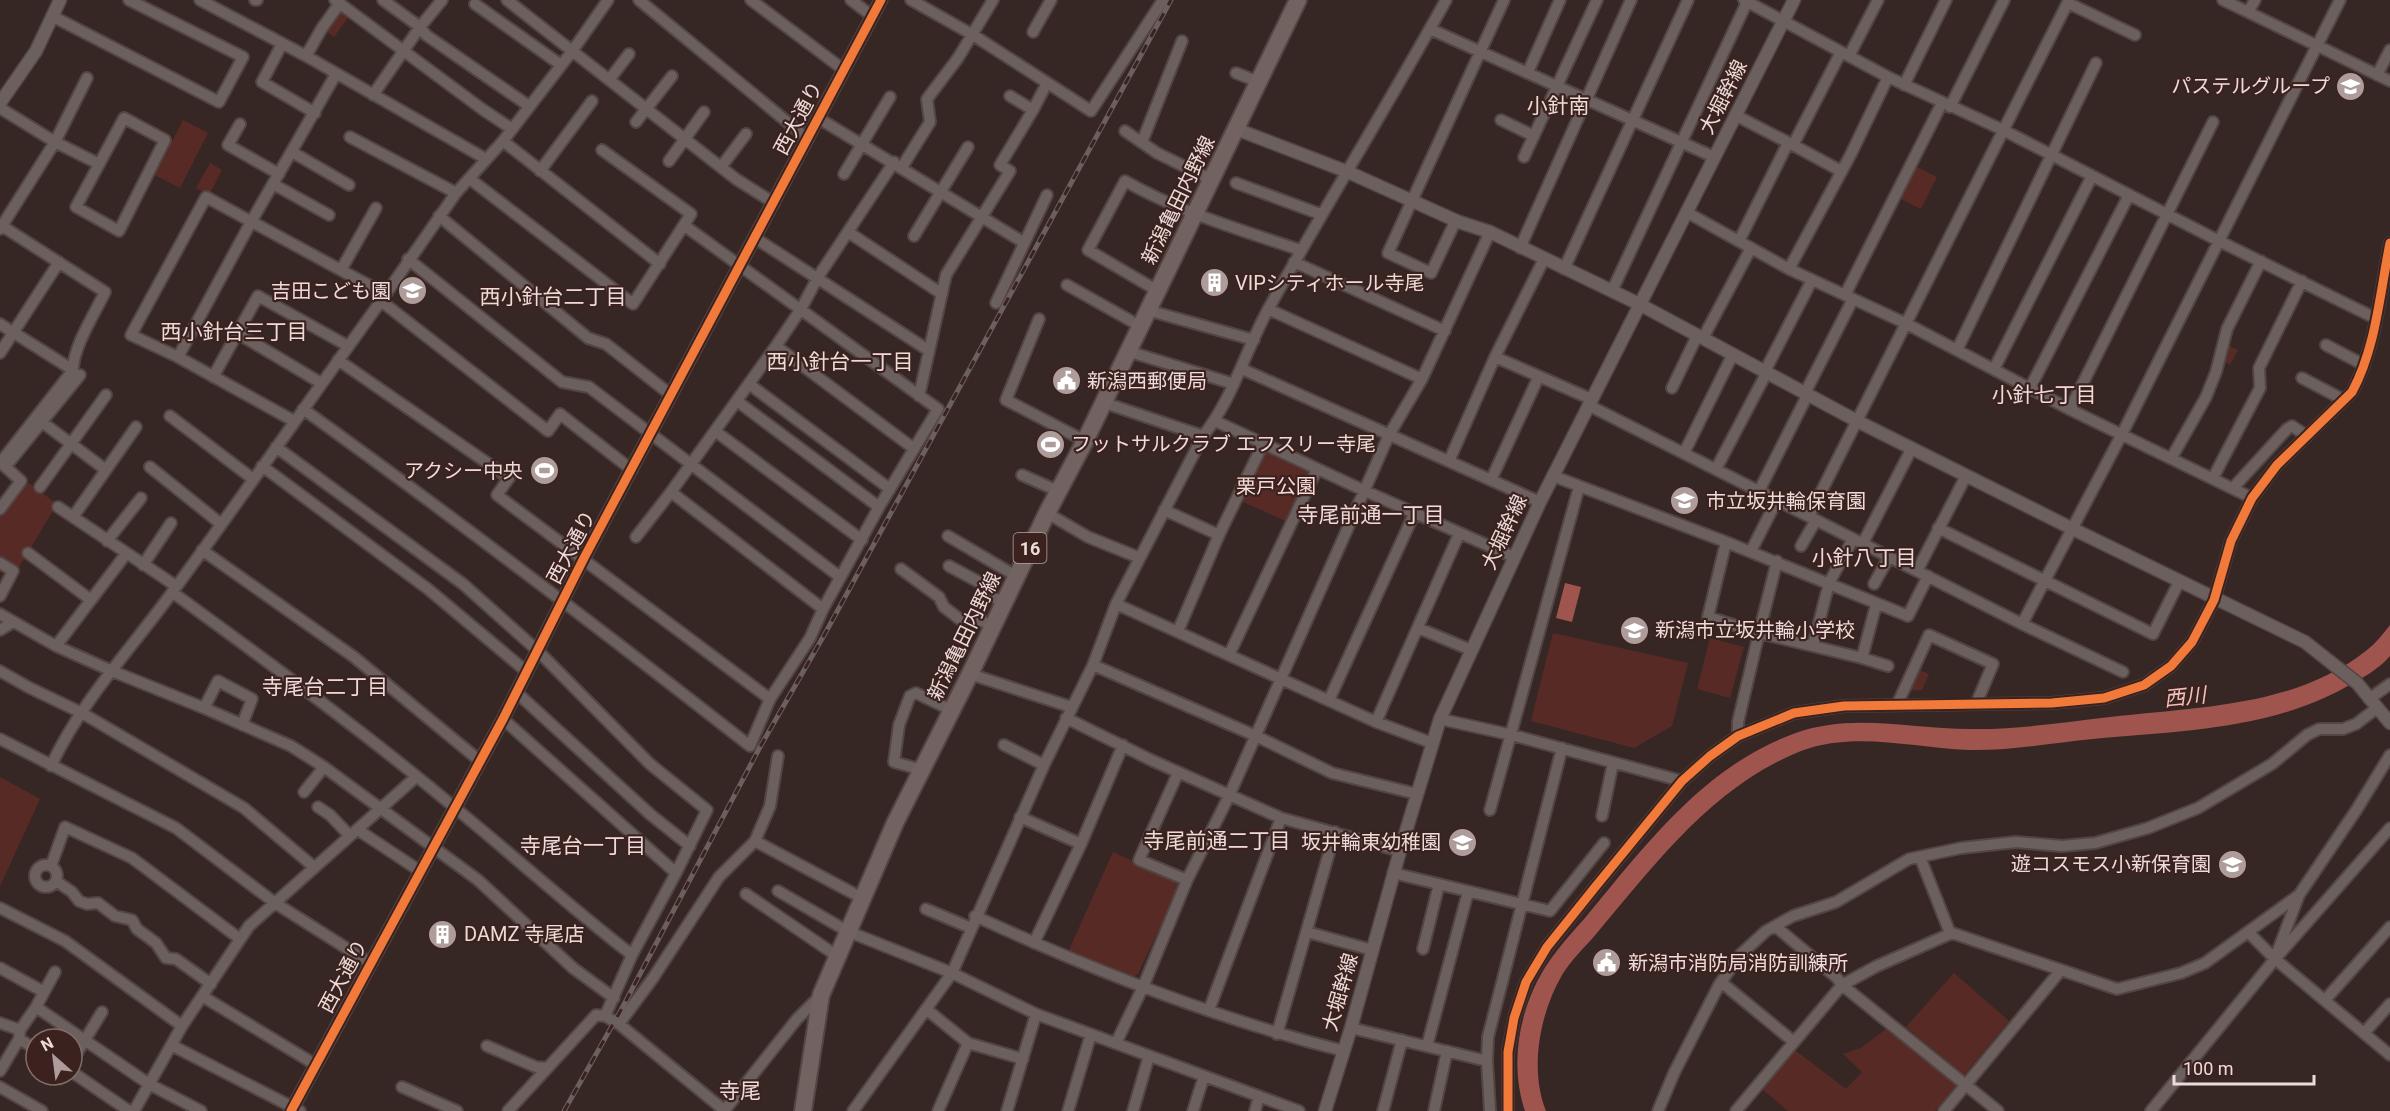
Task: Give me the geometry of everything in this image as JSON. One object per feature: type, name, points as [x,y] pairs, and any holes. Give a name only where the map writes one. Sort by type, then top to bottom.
[{"type":"main road","name":"新潟亀田内野線","points":[[803,1111],[820,995],[895,823],[1047,513],[1085,441],[1298,0]]},
{"type":"street","points":[[60,0],[36,51],[0,106],[55,142],[99,164]]},
{"type":"street","points":[[52,16],[219,102],[243,57],[129,0]]},
{"type":"street","points":[[200,0],[306,56],[486,159]]},
{"type":"street","points":[[383,0],[420,27],[426,35],[529,106]]},
{"type":"street","points":[[373,95],[420,27],[442,0]]},
{"type":"street","points":[[507,0],[721,167],[774,203]]},
{"type":"street","points":[[51,766],[62,741],[221,524],[439,216],[456,193],[503,141],[608,0]]},
{"type":"street","points":[[639,0],[808,139]]},
{"type":"street","points":[[751,0],[844,70]]},
{"type":"street","points":[[851,0],[873,16]]},
{"type":"street","name":"西大通り","points":[[295,1110],[316,1065],[503,719],[584,558],[881,0]]},
{"type":"street","points":[[911,0],[973,35],[1091,111],[1163,0]]},
{"type":"street","points":[[636,537],[776,346],[848,232],[930,122],[927,99],[973,35],[993,0]]},
{"type":"street","points":[[1033,32],[1051,0]]},
{"type":"street","points":[[854,1111],[952,973],[1020,817],[1093,665],[1116,604],[1203,436],[1215,421],[1242,369],[1268,309],[1300,250],[1320,214],[1348,172],[1446,0]]},
{"type":"street","points":[[1456,220],[1431,273],[1388,253],[1504,0]]},
{"type":"street","points":[[1528,72],[1560,0]]},
{"type":"street","points":[[1524,157],[1597,0]]},
{"type":"street","points":[[1520,248],[1631,0]]},
{"type":"street","points":[[1564,268],[1688,0]]},
{"type":"street","name":"大堀幹線","points":[[1325,1111],[1440,719],[1514,557],[1589,402],[1688,213],[1794,0]]},
{"type":"street","points":[[1739,242],[1791,144],[1878,0]]},
{"type":"street","points":[[1904,85],[1946,0]]},
{"type":"street","points":[[1759,491],[1807,393],[1849,297],[1946,105],[2004,0]]},
{"type":"street","points":[[2223,0],[2390,81]]},
{"type":"street","points":[[2248,12],[2255,0]]},
{"type":"street","points":[[2022,624],[2122,434],[2340,0]]},
{"type":"street","points":[[1612,291],[1745,1],[1888,77],[2003,130],[2375,318]]},
{"type":"street","points":[[1801,546],[1857,421],[2069,1],[2135,35]]},
{"type":"street","points":[[306,56],[338,2],[512,129]]},
{"type":"street","points":[[476,4],[561,64]]},
{"type":"street","points":[[1430,29],[1714,157]]},
{"type":"street","points":[[1142,142],[1182,41]]},
{"type":"street","points":[[282,44],[262,81],[315,113]]},
{"type":"street","points":[[2377,75],[2390,50]]},
{"type":"street","points":[[609,80],[629,54]]},
{"type":"street","points":[[1957,350],[2096,63]]},
{"type":"street","points":[[1236,73],[1259,81]]},
{"type":"street","points":[[178,357],[251,222],[336,74]]},
{"type":"street","points":[[636,122],[672,76]]},
{"type":"street","points":[[1789,269],[1888,77]]},
{"type":"street","points":[[76,372],[73,363],[86,329],[105,292],[1,227],[55,142],[87,78]]},
{"type":"street","points":[[919,396],[946,275],[1011,171],[1000,165],[1047,83]]},
{"type":"street","points":[[1010,96],[1033,110]]},
{"type":"street","points":[[843,174],[890,97]]},
{"type":"street","points":[[540,171],[592,101]]},
{"type":"street","points":[[669,161],[704,112]]},
{"type":"street","points":[[1735,115],[1841,171]]},
{"type":"street","points":[[124,118],[165,140],[119,231],[76,207],[99,164],[124,118]]},
{"type":"street","points":[[818,118],[898,164],[1023,242]]},
{"type":"street","points":[[1501,120],[1534,136]]},
{"type":"street","points":[[2070,409],[2213,122]]},
{"type":"street","points":[[240,124],[228,145],[279,174]]},
{"type":"street","points":[[1236,129],[1348,172],[1456,220],[1490,232],[1639,304],[1857,421],[1966,476],[2214,600],[2305,642],[2356,683],[2390,723]]},
{"type":"street","points":[[1125,131],[1157,153],[1212,180]]},
{"type":"street","points":[[721,167],[746,134]]},
{"type":"street","points":[[350,137],[456,193]]},
{"type":"street","points":[[503,141],[660,264]]},
{"type":"street","points":[[914,236],[968,147]]},
{"type":"street","points":[[470,178],[633,304],[691,214],[602,150]]},
{"type":"street","points":[[292,152],[349,185]]},
{"type":"street","points":[[1995,369],[2092,176]]},
{"type":"street","points":[[1158,291],[1088,250],[1125,181],[1148,194],[1195,213],[1300,250]]},
{"type":"street","points":[[1236,183],[1320,214]]},
{"type":"street","points":[[273,184],[329,215]]},
{"type":"street","points":[[996,303],[1047,195]]},
{"type":"street","points":[[2030,388],[2129,195]]},
{"type":"street","points":[[294,421],[178,357],[130,335],[206,197],[341,270],[383,297],[548,431],[560,414],[632,471]]},
{"type":"street","points":[[341,270],[376,208]]},
{"type":"street","points":[[1688,213],[1789,269],[1906,324],[2070,409],[2252,498]]},
{"type":"street","points":[[439,216],[588,338],[606,344],[671,395]]},
{"type":"street","points":[[303,409],[440,507],[750,746],[770,699],[810,638],[823,609],[879,507],[938,409],[685,226]]},
{"type":"street","points":[[848,232],[942,294]]},
{"type":"street","points":[[1116,1043],[1143,987],[1187,880],[1229,796],[1389,435],[1422,379],[1490,232]]},
{"type":"street","points":[[755,238],[928,350]]},
{"type":"street","points":[[1508,1111],[1508,1052],[1514,1018],[1526,982],[1546,947],[1682,782],[1710,756],[1738,736],[1794,712],[1844,706],[2052,703],[2104,698],[2144,685],[2159,676],[2182,654],[2192,642],[2214,600],[2231,541],[2252,498],[2277,465],[2344,400],[2356,385],[2364,364],[2390,243]]},
{"type":"street","points":[[1672,388],[1751,248]]},
{"type":"street","points":[[408,259],[561,382],[589,387],[840,577]]},
{"type":"street","points":[[1449,461],[1495,357],[1544,259]]},
{"type":"street","points":[[2172,457],[2206,397],[2216,372],[2227,329],[2261,261]]},
{"type":"street","points":[[0,353],[59,262]]},
{"type":"street","points":[[1294,262],[1445,331]]},
{"type":"street","points":[[1716,469],[1812,280]]},
{"type":"street","points":[[2212,478],[2260,388],[2259,368],[2302,281]]},
{"type":"street","points":[[1067,285],[1140,326]]},
{"type":"street","points":[[213,376],[258,296],[348,346]]},
{"type":"street","points":[[1268,309],[1422,379]]},
{"type":"street","points":[[1147,310],[1254,340]]},
{"type":"street","points":[[1040,319],[1006,400],[1085,441]]},
{"type":"street","points":[[0,324],[76,372]]},
{"type":"street","points":[[237,333],[321,382]]},
{"type":"street","points":[[2326,345],[2364,364]]},
{"type":"street","points":[[776,346],[913,448]]},
{"type":"street","points":[[1127,351],[1234,384]]},
{"type":"street","points":[[1684,453],[1733,354]]},
{"type":"street","points":[[1495,357],[1539,376],[1812,518],[2022,624],[2123,672]]},
{"type":"street","points":[[338,360],[509,478],[497,495],[770,699]]},
{"type":"street","points":[[1242,369],[1540,502]]},
{"type":"street","points":[[3,462],[42,422],[76,372]]},
{"type":"street","points":[[3,462],[76,372]]},
{"type":"street","points":[[1491,480],[1539,376]]},
{"type":"street","points":[[2302,378],[2344,400]]},
{"type":"street","points":[[749,384],[890,489]]},
{"type":"street","points":[[40,487],[106,395]]},
{"type":"street","points":[[737,401],[879,507]]},
{"type":"street","points":[[1102,402],[1203,436]]},
{"type":"street","points":[[170,417],[253,479]]},
{"type":"street","points":[[1215,421],[1414,514],[1514,557]]},
{"type":"street","points":[[42,422],[106,470]]},
{"type":"street","points":[[2233,488],[2287,429],[2292,426],[2307,436]]},
{"type":"street","points":[[73,517],[136,427]]},
{"type":"street","points":[[715,431],[862,540]]},
{"type":"street","points":[[1178,631],[1219,535],[1263,444]]},
{"type":"street","points":[[276,447],[463,585],[537,651],[650,764],[707,810],[632,955],[605,1016]]},
{"type":"street","points":[[1813,646],[1829,583],[1858,541],[1912,448]]},
{"type":"street","points":[[0,508],[21,481],[3,462]]},
{"type":"street","points":[[262,466],[428,589],[527,672]]},
{"type":"street","points":[[150,467],[221,524]]},
{"type":"street","points":[[1229,654],[1317,469]]},
{"type":"street","points":[[1022,475],[1058,491]]},
{"type":"street","points":[[1553,476],[1777,561],[1876,605],[1908,616],[1928,576]]},
{"type":"street","points":[[1917,571],[1966,476]]},
{"type":"street","points":[[1490,810],[1580,487]]},
{"type":"street","points":[[671,492],[823,609]]},
{"type":"street","points":[[107,541],[141,498]]},
{"type":"street","points":[[1751,551],[1777,500]]},
{"type":"street","points":[[58,507],[143,565],[335,713],[454,806],[563,900],[632,955]]},
{"type":"street","points":[[1164,510],[1219,535]]},
{"type":"street","points":[[1047,513],[1089,537],[1140,558]]},
{"type":"street","points":[[1329,700],[1414,514]]},
{"type":"street","points":[[143,565],[171,523]]},
{"type":"street","points":[[1938,528],[2153,634],[2179,582]]},
{"type":"street","points":[[1376,723],[1459,534]]},
{"type":"street","points":[[948,536],[1016,576]]},
{"type":"street","points":[[1726,542],[1708,617],[1760,633],[1862,657],[1888,666]]},
{"type":"street","points":[[202,550],[354,657],[480,761]]},
{"type":"street","points":[[28,553],[91,600]]},
{"type":"street","points":[[57,646],[126,554]]},
{"type":"street","points":[[1874,584],[1889,557]]},
{"type":"street","points":[[1738,736],[1738,722],[1777,561]]},
{"type":"street","points":[[0,563],[13,571],[0,596]]},
{"type":"street","points":[[949,566],[990,588],[989,595],[1004,603]]},
{"type":"street","points":[[901,569],[939,597],[944,607],[966,624],[981,620],[992,627]]},
{"type":"street","points":[[1116,604],[1376,723],[1432,743]]},
{"type":"street","points":[[1862,657],[1876,605]]},
{"type":"street","points":[[0,614],[57,646],[112,672],[204,708],[291,746],[324,767],[478,880],[573,968],[614,998]]},
{"type":"street","points":[[0,630],[13,622]]},
{"type":"street","points":[[1418,628],[1471,650]]},
{"type":"street","points":[[1897,705],[1929,635],[1993,664],[1976,704]]},
{"type":"street","points":[[1093,665],[1256,736],[1332,773],[1417,794]]},
{"type":"street","points":[[0,671],[82,713],[244,808],[314,867]]},
{"type":"street","points":[[970,674],[1071,707]]},
{"type":"street","points":[[204,708],[218,681],[252,699],[242,725]]},
{"type":"street","points":[[1658,1111],[1674,1073],[1721,982],[1741,954],[1766,931],[1792,916],[1836,902],[1910,859],[1961,848],[2016,842],[2062,846],[2095,843],[2148,828],[2199,808],[2272,764],[2307,735],[2319,729],[2343,729],[2356,724],[2390,684]]},
{"type":"street","points":[[516,692],[651,815],[690,846]]},
{"type":"street","points":[[922,770],[894,762],[899,725],[910,696],[916,693],[951,710]]},
{"type":"street","points":[[1066,718],[1229,796],[1281,818],[1400,851]]},
{"type":"street","points":[[503,719],[676,873]]},
{"type":"street","points":[[1440,719],[1562,748],[1682,782]]},
{"type":"street","points":[[0,739],[176,828],[275,903],[370,963]]},
{"type":"street","points":[[1004,745],[1044,765]]},
{"type":"street","points":[[1034,943],[1081,844],[1123,745]]},
{"type":"street","points":[[1490,1111],[1488,1037],[1562,748]]},
{"type":"street","points":[[2275,959],[2299,895],[2390,755]]},
{"type":"street","points":[[619,1024],[653,978],[719,877],[755,841],[770,806],[778,756]]},
{"type":"street","points":[[1602,816],[1613,763]]},
{"type":"street","points":[[304,792],[324,767]]},
{"type":"street","points":[[1178,772],[1139,860],[1187,880]]},
{"type":"street","points":[[134,1111],[182,1026],[249,926],[416,777]]},
{"type":"street","points":[[318,807],[354,833],[420,872]]},
{"type":"street","points":[[1020,817],[1081,844]]},
{"type":"street","points":[[1209,1010],[1281,818]]},
{"type":"street","points":[[51,866],[65,827],[132,858],[240,939]]},
{"type":"street","points":[[2151,1111],[2275,959],[2390,828]]},
{"type":"street","points":[[1276,1034],[1335,832]]},
{"type":"street","points":[[755,841],[862,898]]},
{"type":"street","points":[[1393,873],[1551,911],[1604,843]]},
{"type":"street","points":[[1920,857],[1950,933]]},
{"type":"street","points":[[51,866],[40,867],[35,877],[39,884],[46,887],[56,881]]},
{"type":"street","points":[[51,866],[57,874],[56,881]]},
{"type":"street","points":[[56,881],[72,892],[79,901],[87,904],[98,903],[115,916],[132,920],[137,929],[156,943],[166,958],[176,958],[211,984]]},
{"type":"street","points":[[1423,949],[1439,884]]},
{"type":"street","points":[[778,891],[847,931],[952,973],[1036,1014],[1299,1111]]},
{"type":"street","points":[[1427,1046],[1468,892]]},
{"type":"street","points":[[746,894],[837,956]]},
{"type":"street","points":[[1736,1111],[1842,985],[1877,966],[1950,933],[2116,989],[2181,973],[2205,963],[2299,895]]},
{"type":"street","points":[[0,908],[65,941],[182,1026]]},
{"type":"street","points":[[926,909],[971,928]]},
{"type":"street","points":[[975,916],[1034,943],[1143,987],[1276,1034],[1344,1052]]},
{"type":"street","points":[[1775,926],[1837,978],[1842,985],[1998,1111]]},
{"type":"street","points":[[2325,1000],[2390,927]]},
{"type":"street","points":[[1307,932],[1372,950]]},
{"type":"street","points":[[2248,932],[2275,959],[2390,1055]]},
{"type":"street","points":[[0,968],[44,992]]},
{"type":"street","points":[[1944,1111],[2061,970]]},
{"type":"street","points":[[0,1071],[55,972]]},
{"type":"street","points":[[1721,982],[1794,1042]]},
{"type":"street","points":[[508,1111],[596,1015],[605,1016],[619,1024],[724,1111],[797,1019],[820,995]]},
{"type":"street","points":[[202,996],[316,1065]]},
{"type":"street","points":[[2364,1033],[2390,1004]]},
{"type":"street","points":[[36,1008],[149,1084],[201,1111]]},
{"type":"street","points":[[926,1009],[968,1043],[1023,1059]]},
{"type":"street","points":[[85,1041],[102,1012]]},
{"type":"street","points":[[1007,1111],[1036,1014]]},
{"type":"street","points":[[0,1023],[24,1038]]},
{"type":"street","points":[[1351,1028],[1487,1061]]},
{"type":"street","points":[[1068,1111],[1091,1034]]},
{"type":"street","points":[[1383,1111],[1402,1040]]},
{"type":"street","points":[[938,1111],[968,1043]]},
{"type":"street","points":[[171,1046],[295,1110]]},
{"type":"street","points":[[487,1046],[536,1067],[547,1068]]},
{"type":"street","points":[[1434,1111],[1447,1051]]},
{"type":"street","points":[[1133,1111],[1149,1056]]},
{"type":"street","points":[[1193,1111],[1204,1076]]},
{"type":"street","points":[[84,1080],[129,1111]]},
{"type":"street","points":[[0,1087],[42,1111]]},
{"type":"street","points":[[402,1087],[457,1111]]},
{"type":"street","points":[[1255,1111],[1259,1096]]},
{"type":"green space","points":[[340,3],[352,12],[334,37],[322,28]]},
{"type":"green space","points":[[183,120],[208,133],[180,188],[155,175]]},
{"type":"green space","points":[[210,163],[222,170],[209,195],[196,188]]},
{"type":"green space","points":[[1915,166],[1937,177],[1921,209],[1899,198]]},
{"type":"green space","points":[[2226,344],[2238,350],[2230,365],[2223,360]]},
{"type":"green space","name":"栗戸公園","points":[[1264,451],[1310,472],[1288,522],[1241,501]]},
{"type":"green space","points":[[29,483],[57,504],[18,569],[0,557],[0,511],[17,489],[21,491]]},
{"type":"green space","points":[[1553,633],[1688,663],[1672,726],[1634,748],[1531,721]]},
{"type":"green space","points":[[1710,638],[1744,647],[1730,698],[1697,689]]},
{"type":"green space","points":[[1916,669],[1929,674],[1922,690],[1906,691]]},
{"type":"green space","points":[[0,777],[40,799],[0,886]]},
{"type":"green space","points":[[1113,852],[1178,881],[1180,885],[1138,974],[1133,977],[1072,954],[1069,950]]},
{"type":"green space","points":[[1954,973],[2009,1021],[1964,1075],[1906,1027]]},
{"type":"green space","points":[[1886,1029],[1958,1083],[1935,1111],[1788,1111],[1761,1088],[1795,1050],[1846,1089],[1862,1072],[1843,1054],[1861,1048]]},
{"type":"shaded area","points":[[1565,583],[1581,587],[1572,622],[1556,618]]},
{"type":"shaded area","points":[[2390,625],[2390,656],[2375,670],[2317,701],[2255,720],[2191,730],[1999,749],[1968,750],[1884,742],[1842,742],[1801,751],[1769,766],[1740,784],[1688,829],[1641,880],[1566,969],[1548,1006],[1539,1042],[1538,1077],[1546,1111],[1525,1111],[1517,1070],[1518,1049],[1527,1007],[1544,969],[1563,943],[1677,812],[1703,788],[1761,748],[1815,727],[1837,724],[1881,723],[1970,729],[2005,728],[2244,701],[2277,694],[2339,669],[2370,647]]},
{"type":"railway","points":[[564,1111],[621,1010],[760,747],[827,630],[1171,0]]},
{"type":"cycle path","points":[[291,1111],[503,719],[584,558],[881,0]]},
{"type":"cycle path","points":[[1508,1111],[1508,1052],[1514,1018],[1526,982],[1547,947],[1682,781],[1710,756],[1738,736],[1794,713],[1844,706],[2052,703],[2104,698],[2144,685],[2171,666],[2192,642],[2214,600],[2231,541],[2252,498],[2277,465],[2352,392],[2367,357],[2372,338],[2390,243]]},
{"type":"place","name":"パステルグループ","points":[[2351,86]]},
{"type":"place","name":"VIPシティホール寺尾","points":[[1214,283]]},
{"type":"place","name":"吉田こども園","points":[[412,291]]},
{"type":"place","name":"新潟西郵便局","points":[[1066,381]]},
{"type":"place","name":"フットサルクラブ エフスリー寺尾","points":[[1050,444]]},
{"type":"place","name":"アクシー中央","points":[[544,471]]},
{"type":"place","name":"市立坂井輪保育園","points":[[1685,501]]},
{"type":"place","name":"新潟市立坂井輪小学校","points":[[1634,630]]},
{"type":"place","name":"坂井輪東幼稚園","points":[[1462,842]]},
{"type":"place","name":"遊コスモス小新保育園","points":[[2232,864]]},
{"type":"place","name":"DAMZ 寺尾店","points":[[443,934]]},
{"type":"place","name":"新潟市消防局消防訓練所","points":[[1607,963]]},
{"type":"district","name":"小針南","points":[[1558,106]]},
{"type":"district","name":"西小針台二丁目","points":[[553,297]]},
{"type":"district","name":"西小針台三丁目","points":[[234,332]]},
{"type":"district","name":"西小針台一丁目","points":[[840,362]]},
{"type":"district","name":"小針七丁目","points":[[2044,395]]},
{"type":"district","name":"寺尾前通一丁目","points":[[1371,515]]},
{"type":"district","name":"小針八丁目","points":[[1864,558]]},
{"type":"district","name":"寺尾台二丁目","points":[[325,687]]},
{"type":"district","name":"寺尾前通二丁目","points":[[1217,841]]},
{"type":"district","name":"寺尾台一丁目","points":[[583,846]]},
{"type":"district","name":"寺尾","points":[[740,1091]]},
{"type":"water label","name":"西川","points":[[2185,697]]}]
